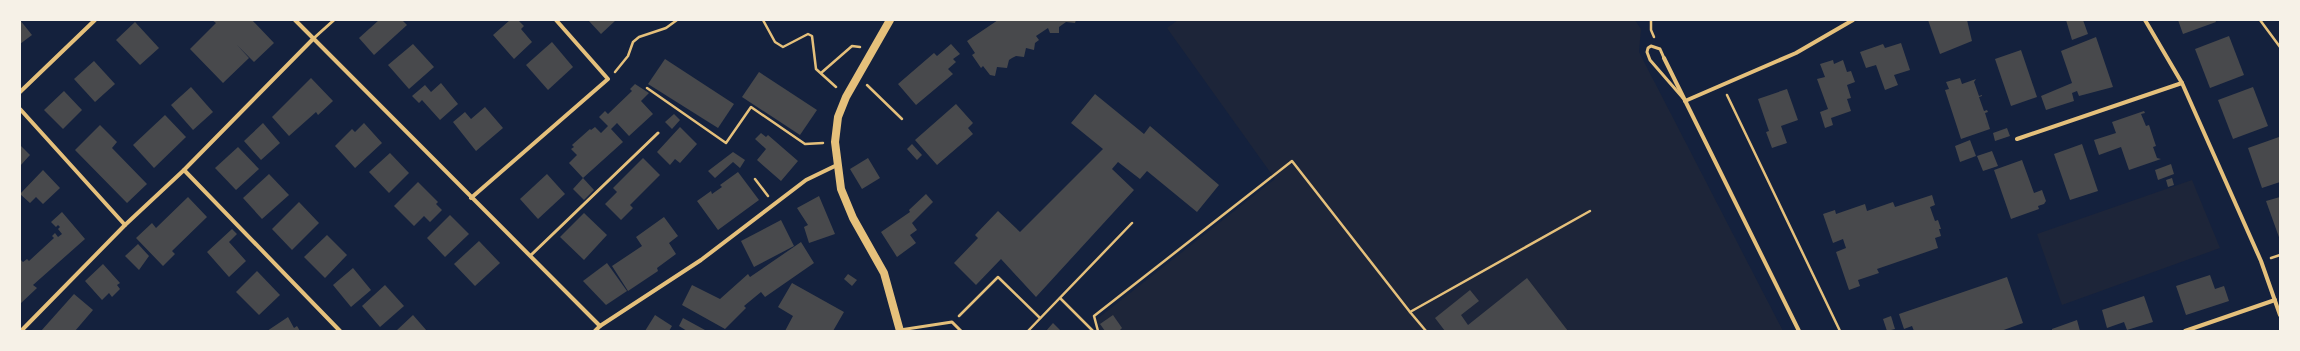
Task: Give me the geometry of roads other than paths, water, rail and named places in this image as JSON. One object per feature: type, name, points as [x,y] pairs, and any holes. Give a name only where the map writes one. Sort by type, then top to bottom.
[{"type":"main road","points":[[890,20],[872,48],[846,97],[838,117],[835,142],[841,189],[853,218],[884,273],[900,331]]},
{"type":"street","points":[[20,92],[95,20]]},
{"type":"street","points":[[295,20],[471,198],[531,255],[600,326]]},
{"type":"street","points":[[471,198],[608,79],[556,20]]},
{"type":"street","points":[[1686,102],[1796,53],[1853,20]]},
{"type":"street","points":[[2145,20],[2182,83],[2258,253],[2280,315]]},
{"type":"street","points":[[21,331],[125,225],[184,170],[314,38]]},
{"type":"street","points":[[1664,58],[1799,331]]},
{"type":"street","points":[[2017,139],[2182,83]]},
{"type":"street","points":[[20,109],[125,225]]},
{"type":"street","points":[[595,331],[600,326],[701,260],[806,180],[837,165]]},
{"type":"street","points":[[184,170],[340,331]]},
{"type":"street","points":[[2185,331],[2275,300]]},
{"type":"lane","points":[[314,38],[334,20]]},
{"type":"lane","points":[[1664,58],[1660,49],[1656,47],[1648,48],[1647,52],[1650,60],[1686,102]]},
{"type":"lane","points":[[531,255],[658,133]]},
{"type":"lane","points":[[900,331],[952,322],[961,331]]}]
